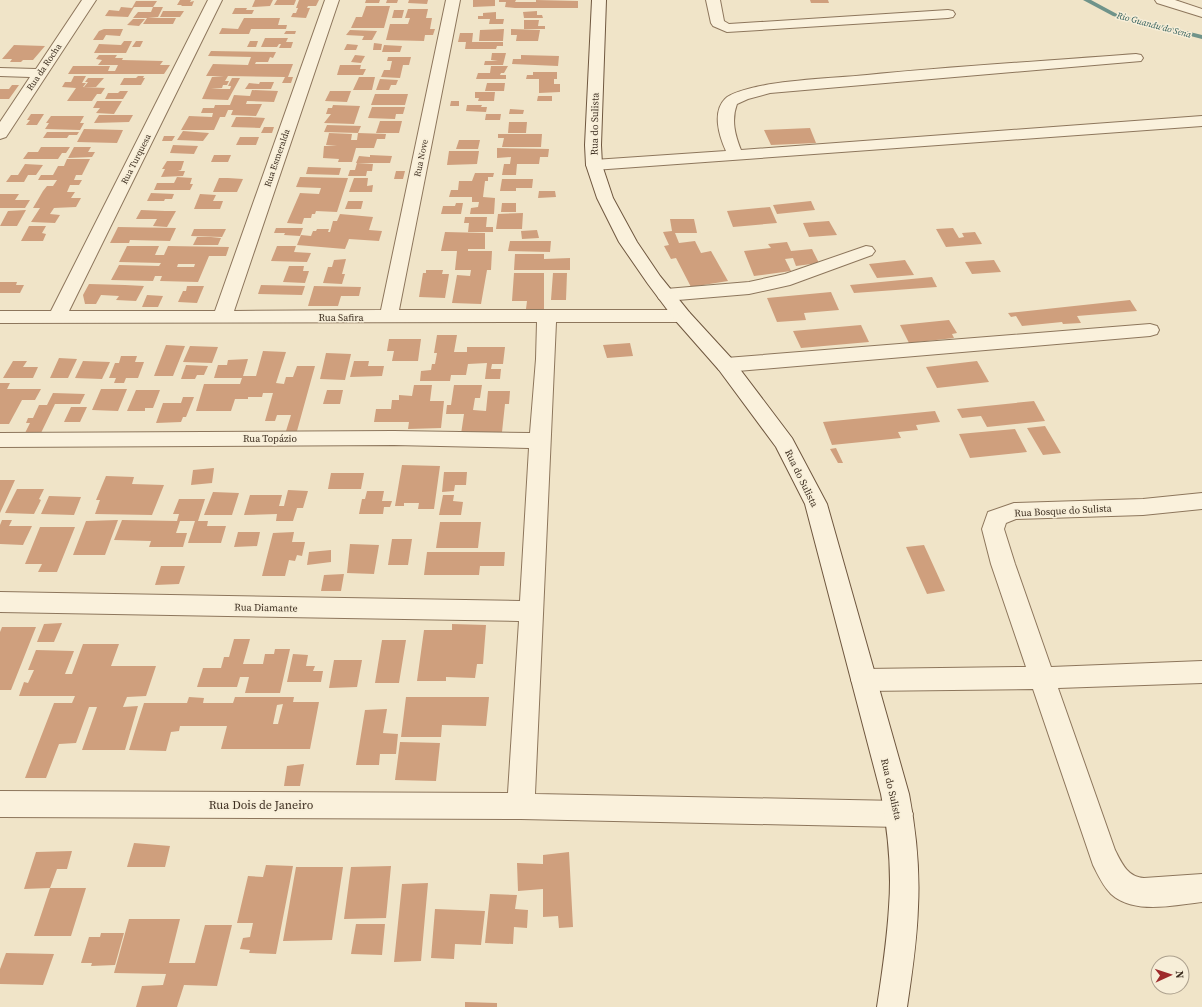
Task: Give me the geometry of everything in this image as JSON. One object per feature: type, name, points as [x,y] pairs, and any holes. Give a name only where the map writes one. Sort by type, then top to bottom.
[{"type":"street","name":"Rua da Rocha","points":[[0,133],[89,0]]},
{"type":"street","name":"Rua Turquesa","points":[[57,317],[216,0]]},
{"type":"street","name":"Rua Esmeralda","points":[[222,317],[332,0]]},
{"type":"street","name":"Rua Nove","points":[[389,316],[453,0]]},
{"type":"street","name":"Rua do Sulista","points":[[599,0],[594,96],[594,165],[605,198],[628,242],[666,295],[682,316],[726,365],[784,443],[816,504],[895,794],[904,874],[901,934],[892,1007]]},
{"type":"street","points":[[713,0],[718,23],[727,28],[948,14]]},
{"type":"street","points":[[1170,2],[1202,13]]},
{"type":"street","points":[[736,154],[728,138],[724,118],[731,101],[740,96],[776,89],[859,80],[1136,58]]},
{"type":"street","points":[[0,72],[39,73]]},
{"type":"street","points":[[594,165],[1202,121]]},
{"type":"street","points":[[666,295],[749,288],[790,279],[866,251]]},
{"type":"street","points":[[522,806],[547,316]]},
{"type":"street","name":"Rua Safira","points":[[0,317],[682,316]]},
{"type":"street","points":[[726,365],[1150,330]]},
{"type":"street","name":"Rua Topázio","points":[[0,440],[378,438],[540,442]]},
{"type":"street","name":"Rua Bosque do Sulista","points":[[1042,678],[1002,564],[993,529],[996,518],[1014,511],[1142,507],[1202,501]]},
{"type":"street","name":"Rua Diamante","points":[[0,602],[531,611]]},
{"type":"street","points":[[864,680],[1042,678],[1202,672]]},
{"type":"street","points":[[1042,678],[1102,855],[1115,878],[1131,890],[1147,892],[1202,888]]},
{"type":"street","name":"Rua Dois de Janeiro","points":[[0,804],[522,806],[898,814]]},
{"type":"building","points":[[180,0],[191,0],[190,2],[194,1],[192,6],[181,6],[182,5],[177,5]]},
{"type":"building","points":[[255,0],[273,0],[270,6],[252,7]]},
{"type":"building","points":[[277,0],[296,0],[294,5],[274,5]]},
{"type":"building","points":[[299,0],[319,0],[316,6],[308,6],[307,8],[310,8],[306,18],[291,17],[293,13],[296,13]]},
{"type":"building","points":[[366,0],[380,0],[379,3],[365,3]]},
{"type":"building","points":[[387,0],[398,0],[397,3],[386,3]]},
{"type":"building","points":[[409,0],[428,0],[427,4],[408,3]]},
{"type":"building","points":[[473,0],[495,0],[495,6],[473,7]]},
{"type":"building","points":[[499,0],[516,0],[515,2],[536,2],[536,0],[578,1],[578,8],[505,7],[506,2],[499,2]]},
{"type":"building","points":[[810,0],[828,0],[829,3],[811,3]]},
{"type":"building","points":[[136,1],[157,1],[153,7],[134,7],[128,17],[105,16],[109,10],[119,11],[121,7],[132,8]]},
{"type":"building","points":[[366,6],[390,6],[384,28],[351,28],[356,17],[362,17]]},
{"type":"building","points":[[153,7],[163,7],[158,17],[148,18],[176,18],[173,24],[143,24],[147,18],[133,18],[138,12],[151,12]]},
{"type":"building","points":[[235,8],[247,8],[246,10],[254,10],[252,14],[232,14]]},
{"type":"building","points":[[408,9],[428,9],[426,18],[432,18],[430,29],[435,29],[433,35],[425,35],[424,41],[386,40],[390,24],[408,24],[410,18],[405,18]]},
{"type":"building","points":[[394,10],[404,10],[402,18],[392,18]]},
{"type":"building","points":[[163,11],[184,11],[180,17],[160,17]]},
{"type":"building","points":[[537,11],[537,15],[542,15],[543,18],[524,18],[523,12]]},
{"type":"building","points":[[496,12],[496,19],[504,19],[503,24],[489,24],[490,19],[478,19],[478,16],[483,16],[483,13]]},
{"type":"building","points":[[244,18],[280,18],[278,25],[287,25],[286,29],[251,29],[249,34],[219,34],[222,28],[238,29]]},
{"type":"building","points":[[133,19],[145,19],[139,26],[127,25]]},
{"type":"building","points":[[524,20],[539,20],[538,26],[545,26],[545,29],[524,29]]},
{"type":"building","points":[[104,29],[123,29],[120,36],[106,35],[103,40],[93,40],[99,31]]},
{"type":"building","points":[[504,29],[503,41],[479,41],[480,30]]},
{"type":"building","points":[[511,29],[540,30],[538,41],[516,41],[517,35],[511,35]]},
{"type":"building","points":[[350,30],[377,31],[372,40],[362,40],[364,36],[346,35]]},
{"type":"building","points":[[286,31],[296,31],[295,34],[284,34]]},
{"type":"building","points":[[460,33],[473,33],[472,42],[503,42],[503,46],[497,46],[496,49],[465,49],[466,42],[458,42]]},
{"type":"building","points":[[265,38],[288,38],[286,42],[293,42],[291,48],[279,48],[281,44],[277,47],[261,47]]},
{"type":"building","points":[[124,41],[132,41],[126,53],[94,53],[99,44],[121,45]]},
{"type":"building","points":[[136,41],[143,41],[140,47],[132,47]]},
{"type":"building","points":[[250,41],[258,41],[256,47],[247,47]]},
{"type":"building","points":[[374,43],[382,44],[381,50],[373,50]]},
{"type":"building","points":[[347,44],[358,45],[356,50],[344,50]]},
{"type":"building","points":[[14,45],[45,46],[33,60],[10,62],[12,59],[2,59]]},
{"type":"building","points":[[384,45],[402,46],[400,52],[382,52]]},
{"type":"building","points":[[211,51],[276,52],[273,58],[270,57],[268,62],[256,62],[255,64],[293,64],[288,77],[293,77],[291,83],[282,83],[285,77],[228,76],[225,81],[229,81],[227,85],[223,85],[222,88],[211,89],[230,89],[231,86],[228,86],[232,78],[240,78],[228,100],[202,99],[212,77],[224,76],[206,76],[213,64],[248,65],[251,57],[208,56]]},
{"type":"building","points":[[492,53],[506,53],[503,65],[484,65],[485,61],[498,61],[491,60]]},
{"type":"building","points":[[99,55],[117,55],[115,58],[123,58],[122,60],[163,61],[160,65],[170,65],[164,74],[68,74],[73,66],[110,66],[108,71],[115,71],[118,65],[98,65],[102,60],[96,59]]},
{"type":"building","points":[[355,55],[365,56],[361,63],[351,62]]},
{"type":"building","points":[[521,55],[559,56],[558,66],[512,64],[513,59],[521,59]]},
{"type":"building","points":[[388,57],[411,57],[409,65],[403,65],[400,78],[381,77],[384,70],[390,70],[392,61],[387,61]]},
{"type":"building","points":[[340,65],[361,65],[360,69],[366,69],[363,75],[337,75]]},
{"type":"building","points":[[491,66],[508,66],[504,73],[501,73],[500,75],[506,75],[506,79],[476,79],[478,73],[490,73]]},
{"type":"building","points":[[533,72],[557,72],[557,79],[554,79],[554,84],[560,84],[560,92],[539,93],[539,79],[526,79],[527,75],[533,75]]},
{"type":"building","points":[[74,76],[86,76],[82,83],[86,83],[83,87],[105,88],[101,94],[97,94],[92,101],[67,101],[76,88],[62,87],[65,82],[71,82]]},
{"type":"building","points":[[138,76],[144,76],[143,78],[145,78],[141,85],[120,85],[124,78],[136,78]]},
{"type":"building","points":[[359,77],[375,77],[372,90],[353,90]]},
{"type":"building","points":[[88,78],[104,78],[96,87],[84,87],[88,82],[85,82]]},
{"type":"building","points":[[380,79],[398,80],[396,85],[391,85],[389,90],[376,90]]},
{"type":"building","points":[[260,82],[274,82],[271,89],[245,89],[249,83],[259,84]]},
{"type":"building","points":[[487,83],[505,83],[504,91],[485,91]]},
{"type":"building","points":[[12,85],[19,85],[9,99],[0,99],[0,89],[9,89]]},
{"type":"building","points":[[252,90],[278,91],[274,102],[247,101],[246,104],[262,104],[256,116],[231,115],[233,110],[228,110],[225,117],[220,117],[214,130],[181,130],[189,116],[212,117],[213,113],[201,113],[203,108],[214,108],[215,105],[230,105],[234,95],[250,96]]},
{"type":"building","points":[[120,91],[128,91],[123,99],[105,99],[108,93],[118,93]]},
{"type":"building","points":[[330,91],[351,91],[347,102],[325,101]]},
{"type":"building","points":[[475,92],[495,92],[494,101],[478,101],[479,98],[475,98]]},
{"type":"building","points":[[375,94],[408,94],[405,105],[371,105]]},
{"type":"building","points":[[538,96],[552,96],[552,101],[537,101]]},
{"type":"building","points":[[97,101],[122,101],[114,114],[96,113],[100,108],[93,108]]},
{"type":"building","points":[[451,101],[459,101],[459,106],[450,106]]},
{"type":"building","points":[[333,105],[360,106],[354,124],[324,123],[331,114],[326,114],[328,108],[332,108]]},
{"type":"building","points":[[467,105],[482,105],[481,107],[487,107],[486,112],[466,111]]},
{"type":"building","points":[[372,107],[405,107],[403,114],[396,114],[395,119],[368,118]]},
{"type":"building","points":[[510,109],[524,110],[523,114],[509,114]]},
{"type":"building","points":[[31,114],[44,114],[37,125],[26,125],[30,120],[27,120]]},
{"type":"building","points":[[486,114],[501,114],[500,120],[485,120]]},
{"type":"building","points":[[99,115],[133,115],[129,122],[94,123]]},
{"type":"building","points":[[51,116],[84,116],[80,123],[84,123],[80,130],[45,129],[49,123],[46,123]]},
{"type":"building","points":[[236,117],[265,118],[260,128],[231,127]]},
{"type":"building","points":[[380,121],[402,121],[399,133],[376,133]]},
{"type":"building","points":[[509,122],[527,122],[526,133],[508,133]]},
{"type":"building","points":[[327,125],[361,126],[358,133],[324,132]]},
{"type":"building","points":[[264,127],[274,127],[272,133],[261,133]]},
{"type":"building","points":[[810,128],[816,143],[771,145],[764,130]]},
{"type":"building","points":[[84,129],[123,130],[117,143],[77,142]]},
{"type":"building","points":[[183,131],[209,133],[203,141],[177,140]]},
{"type":"building","points":[[47,132],[79,132],[77,135],[69,135],[67,138],[43,138]]},
{"type":"building","points":[[329,133],[352,134],[351,140],[357,140],[358,133],[386,134],[385,139],[377,139],[374,148],[356,148],[352,162],[338,162],[339,159],[323,158],[324,146],[337,146],[326,145]]},
{"type":"building","points":[[498,134],[542,134],[541,147],[502,147],[504,138],[498,138]]},
{"type":"building","points":[[164,136],[175,136],[172,141],[162,141]]},
{"type":"building","points":[[240,137],[259,137],[256,145],[236,145]]},
{"type":"building","points":[[459,140],[480,140],[478,149],[456,149]]},
{"type":"building","points":[[173,145],[198,146],[194,154],[170,153]]},
{"type":"building","points":[[41,147],[70,147],[66,153],[62,153],[58,159],[23,159],[28,152],[38,152]]},
{"type":"building","points":[[74,147],[91,147],[88,152],[95,152],[92,157],[68,158]]},
{"type":"building","points":[[497,148],[549,149],[548,157],[540,157],[539,164],[517,164],[516,175],[502,175],[504,164],[510,164],[511,157],[497,158]]},
{"type":"building","points":[[449,151],[479,151],[477,164],[447,165]]},
{"type":"building","points":[[214,155],[231,155],[228,162],[211,162]]},
{"type":"building","points":[[370,155],[392,156],[390,163],[356,163],[359,156],[370,157]]},
{"type":"building","points":[[67,159],[90,159],[82,175],[76,175],[74,180],[82,180],[79,185],[70,185],[67,192],[75,192],[71,198],[81,198],[76,207],[54,208],[50,214],[60,215],[55,223],[31,222],[40,208],[33,208],[43,191],[47,186],[53,186],[57,180],[38,180],[41,175],[53,175],[58,166],[64,166]]},
{"type":"building","points":[[167,161],[184,161],[181,170],[178,171],[185,171],[183,176],[161,177],[165,169],[162,169]]},
{"type":"building","points":[[357,163],[373,164],[372,171],[367,171],[366,176],[348,176],[350,170],[355,170]]},
{"type":"building","points":[[25,164],[43,165],[36,175],[28,175],[24,182],[6,182],[11,175],[18,175]]},
{"type":"building","points":[[308,167],[341,168],[339,175],[306,174]]},
{"type":"building","points":[[396,171],[405,171],[403,179],[394,179]]},
{"type":"building","points":[[475,173],[494,173],[493,177],[488,177],[488,181],[485,181],[483,197],[495,198],[494,214],[470,214],[471,208],[478,207],[479,202],[472,202],[472,197],[449,197],[451,190],[458,190],[459,181],[472,181]]},
{"type":"building","points":[[177,177],[192,178],[190,184],[193,184],[190,190],[154,190],[157,183],[174,183]]},
{"type":"building","points":[[300,177],[348,178],[337,212],[316,211],[315,214],[312,214],[311,218],[304,218],[302,224],[287,223],[300,193],[319,194],[321,188],[296,187]]},
{"type":"building","points":[[219,178],[243,179],[237,192],[213,192]]},
{"type":"building","points":[[354,178],[368,178],[367,186],[373,185],[372,192],[349,192]]},
{"type":"building","points":[[502,179],[533,179],[532,188],[516,188],[516,191],[500,191]]},
{"type":"building","points":[[539,191],[555,191],[556,197],[538,198]]},
{"type":"building","points":[[151,193],[174,194],[172,199],[165,199],[164,201],[147,201]]},
{"type":"building","points":[[0,194],[19,194],[15,200],[30,200],[25,208],[0,208]]},
{"type":"building","points":[[200,194],[216,195],[213,201],[223,201],[220,209],[194,209]]},
{"type":"building","points":[[348,201],[363,201],[361,209],[345,209]]},
{"type":"building","points":[[811,201],[815,210],[777,214],[773,205]]},
{"type":"building","points":[[456,203],[463,203],[461,214],[441,214],[443,206],[455,206]]},
{"type":"building","points":[[502,203],[516,203],[516,212],[501,212]]},
{"type":"building","points":[[770,207],[777,223],[733,227],[727,211]]},
{"type":"building","points":[[26,210],[17,226],[0,226],[8,211]]},
{"type":"building","points":[[141,210],[176,211],[167,227],[153,226],[157,219],[136,219]]},
{"type":"building","points":[[523,213],[522,229],[496,229],[498,214]]},
{"type":"building","points":[[340,214],[373,217],[369,230],[382,231],[379,241],[349,239],[345,249],[297,245],[301,235],[311,236],[313,231],[316,231],[317,229],[329,229],[328,232],[330,232],[333,221],[337,221]]},
{"type":"building","points":[[465,217],[487,217],[486,227],[493,227],[493,232],[468,232],[469,223],[464,223]]},
{"type":"building","points":[[670,219],[694,219],[697,233],[675,233],[679,243],[695,241],[701,253],[711,251],[728,281],[691,287],[676,258],[671,259],[664,246],[669,245],[663,232],[672,231]]},
{"type":"building","points":[[829,221],[837,235],[809,237],[803,223]]},
{"type":"building","points":[[29,226],[46,226],[42,233],[46,234],[43,241],[21,241]]},
{"type":"building","points":[[118,227],[176,228],[170,241],[130,240],[129,243],[110,243]]},
{"type":"building","points":[[276,228],[303,228],[300,236],[284,235],[285,233],[274,233]]},
{"type":"building","points":[[953,228],[959,238],[964,237],[962,233],[975,232],[982,244],[946,247],[936,229]]},
{"type":"building","points":[[194,229],[226,229],[222,237],[191,236]]},
{"type":"building","points":[[537,230],[539,238],[522,239],[521,231]]},
{"type":"building","points":[[445,232],[485,233],[485,249],[468,249],[468,251],[492,251],[491,270],[487,270],[481,304],[452,303],[457,275],[470,276],[471,270],[455,270],[457,251],[441,251]]},
{"type":"building","points":[[197,237],[221,238],[218,245],[193,245]]},
{"type":"building","points":[[510,241],[551,241],[550,252],[508,251]]},
{"type":"building","points":[[787,242],[791,251],[812,249],[819,263],[796,266],[793,258],[785,259],[791,271],[754,276],[744,251],[771,248],[768,244]]},
{"type":"building","points":[[127,246],[159,246],[155,255],[164,255],[168,246],[229,247],[226,256],[209,256],[198,282],[160,281],[162,276],[155,276],[153,281],[111,280],[119,265],[159,266],[161,263],[119,262]],"holes":[[[178,264],[195,264],[194,267],[177,267]]]},
{"type":"building","points":[[277,246],[296,246],[294,252],[311,253],[307,262],[271,261]]},
{"type":"building","points":[[515,254],[544,254],[544,259],[570,258],[570,270],[514,270]]},
{"type":"building","points":[[346,259],[342,274],[345,274],[342,284],[323,283],[328,267],[332,267],[334,260]]},
{"type":"building","points":[[905,260],[914,275],[877,278],[869,264]]},
{"type":"building","points":[[994,260],[1001,272],[972,274],[965,262]]},
{"type":"building","points":[[289,266],[304,266],[303,271],[309,271],[305,283],[283,282]]},
{"type":"building","points":[[426,270],[443,270],[442,274],[449,274],[445,298],[419,297],[423,273],[426,273]]},
{"type":"building","points":[[514,273],[544,273],[544,309],[526,309],[527,301],[512,301]]},
{"type":"building","points":[[553,273],[567,273],[566,300],[551,300]]},
{"type":"building","points":[[932,277],[937,287],[854,293],[850,285]]},
{"type":"building","points":[[0,282],[17,282],[16,285],[24,285],[20,293],[0,293]]},
{"type":"building","points":[[89,284],[144,286],[136,301],[116,300],[119,296],[101,295],[96,304],[85,304],[83,295]]},
{"type":"building","points":[[261,285],[305,286],[302,295],[258,294]]},
{"type":"building","points":[[187,286],[204,286],[197,303],[178,302],[183,291],[186,291]]},
{"type":"building","points":[[314,286],[361,287],[359,296],[341,296],[338,306],[308,306]]},
{"type":"building","points":[[831,292],[839,310],[804,313],[806,320],[777,322],[767,298]]},
{"type":"building","points":[[147,295],[163,296],[158,307],[142,307]]},
{"type":"building","points":[[1130,300],[1137,311],[1077,316],[1081,323],[1063,324],[1062,322],[1022,326],[1016,316],[1011,317],[1008,313]]},
{"type":"building","points":[[949,320],[957,333],[952,334],[954,338],[909,343],[900,325]]},
{"type":"building","points":[[861,325],[869,342],[801,348],[793,331]]},
{"type":"building","points":[[437,335],[457,335],[454,352],[467,352],[467,347],[505,347],[503,364],[492,364],[491,369],[501,369],[500,379],[485,379],[487,363],[468,364],[466,375],[451,375],[450,381],[420,381],[421,371],[431,370],[432,364],[435,364],[437,353],[434,353]]},
{"type":"building","points":[[389,339],[421,339],[418,361],[392,361],[394,351],[387,351]]},
{"type":"building","points":[[630,343],[633,356],[607,358],[603,345]]},
{"type":"building","points":[[166,345],[185,346],[173,376],[154,376]]},
{"type":"building","points":[[190,346],[218,347],[212,363],[183,362]]},
{"type":"building","points":[[263,351],[286,352],[276,383],[284,384],[286,377],[293,377],[297,366],[315,366],[297,431],[286,431],[291,415],[277,415],[275,421],[265,421],[273,393],[263,393],[262,397],[235,399],[231,411],[196,411],[204,384],[240,384],[242,378],[214,378],[218,365],[227,365],[228,360],[248,359],[243,376],[256,376]]},
{"type":"building","points":[[326,353],[351,354],[345,380],[320,379]]},
{"type":"building","points":[[121,356],[137,356],[135,362],[144,362],[138,378],[126,378],[124,383],[114,383],[116,378],[109,378],[115,363],[119,363]]},
{"type":"building","points":[[59,358],[77,359],[68,378],[50,378]]},
{"type":"building","points":[[13,361],[27,361],[23,367],[38,367],[33,378],[3,378]]},
{"type":"building","points":[[83,361],[110,362],[102,379],[75,378]]},
{"type":"building","points":[[354,361],[369,361],[368,366],[384,366],[382,376],[350,377]]},
{"type":"building","points":[[977,361],[989,382],[937,388],[926,367]]},
{"type":"building","points":[[186,365],[208,366],[204,375],[197,375],[195,379],[181,379]]},
{"type":"building","points":[[0,383],[10,383],[7,389],[41,389],[35,400],[22,400],[9,424],[0,424]]},
{"type":"building","points":[[414,385],[432,385],[430,401],[444,401],[441,428],[408,429],[409,422],[374,422],[376,409],[391,409],[392,400],[399,400],[399,395],[412,396]]},
{"type":"building","points":[[454,385],[482,385],[480,398],[475,398],[473,410],[486,411],[488,391],[510,391],[509,404],[505,404],[502,432],[495,434],[461,434],[464,414],[446,414],[447,405],[451,405]]},
{"type":"building","points":[[101,389],[127,389],[118,411],[92,410]]},
{"type":"building","points":[[136,390],[160,390],[153,408],[145,408],[145,411],[127,411]]},
{"type":"building","points":[[327,390],[343,390],[340,404],[323,404]]},
{"type":"building","points":[[53,393],[85,394],[80,404],[55,404],[41,433],[25,433],[30,423],[26,423],[28,418],[33,418],[39,405],[47,405]]},
{"type":"building","points":[[183,397],[194,397],[186,417],[183,417],[181,422],[156,423],[163,403],[181,403]]},
{"type":"building","points":[[1034,401],[1045,421],[987,427],[981,416],[962,418],[957,409]]},
{"type":"building","points":[[71,407],[87,407],[80,422],[64,422]]},
{"type":"building","points":[[935,411],[940,422],[916,425],[918,430],[898,432],[901,438],[832,445],[823,422]]},
{"type":"building","points":[[1045,426],[1061,453],[1043,455],[1027,428]]},
{"type":"building","points":[[1015,429],[1027,452],[970,458],[959,434]]},
{"type":"building","points":[[836,448],[843,463],[838,463],[830,449]]},
{"type":"building","points":[[402,465],[440,466],[434,509],[418,509],[419,503],[404,503],[404,506],[395,506]]},
{"type":"building","points":[[214,468],[212,483],[191,485],[193,470]]},
{"type":"building","points":[[444,472],[467,472],[466,485],[455,485],[454,491],[442,492]]},
{"type":"building","points":[[331,473],[364,473],[361,489],[328,489]]},
{"type":"building","points":[[106,476],[134,477],[132,484],[164,485],[152,515],[95,514],[100,500],[96,500]]},
{"type":"building","points":[[0,480],[15,480],[0,513]]},
{"type":"building","points":[[17,489],[44,489],[39,499],[41,500],[34,514],[5,513]]},
{"type":"building","points":[[288,490],[308,491],[303,508],[297,508],[293,521],[276,521],[277,514],[244,515],[250,495],[282,495],[279,506],[284,506]]},
{"type":"building","points":[[367,491],[384,491],[382,501],[392,501],[390,507],[384,507],[383,514],[359,514],[362,499],[365,499]]},
{"type":"building","points":[[213,492],[239,493],[232,515],[204,515]]},
{"type":"building","points":[[443,495],[454,495],[453,501],[463,502],[461,515],[439,515]]},
{"type":"building","points":[[49,496],[81,497],[74,515],[41,514]]},
{"type":"building","points":[[179,499],[205,499],[198,521],[208,521],[207,526],[226,526],[221,543],[188,543],[195,521],[180,521],[176,533],[187,533],[183,547],[149,547],[151,541],[114,540],[122,520],[177,521],[179,514],[173,514]]},
{"type":"building","points":[[2,520],[12,520],[9,526],[32,526],[23,545],[0,544],[0,525]]},
{"type":"building","points":[[118,520],[105,555],[73,555],[86,521]]},
{"type":"building","points":[[440,522],[481,522],[478,548],[436,548]]},
{"type":"building","points":[[40,527],[75,527],[57,572],[38,572],[42,564],[25,564]]},
{"type":"building","points":[[238,532],[260,532],[257,546],[234,547]]},
{"type":"building","points":[[294,532],[292,542],[305,542],[302,556],[297,555],[295,561],[289,560],[285,576],[262,576],[273,533]]},
{"type":"building","points":[[392,539],[412,539],[408,565],[388,565]]},
{"type":"building","points":[[350,544],[379,545],[374,574],[347,573]]},
{"type":"building","points":[[924,545],[945,591],[927,594],[906,547]]},
{"type":"building","points":[[331,550],[331,562],[307,565],[309,552]]},
{"type":"building","points":[[427,552],[505,552],[504,566],[480,566],[479,575],[424,575]]},
{"type":"building","points":[[161,566],[185,566],[179,584],[155,585]]},
{"type":"building","points":[[344,574],[341,591],[321,591],[324,575]]},
{"type":"building","points":[[62,623],[54,642],[37,642],[44,624]]},
{"type":"building","points":[[452,624],[486,625],[483,664],[477,664],[475,678],[446,677],[446,681],[417,681],[424,630],[452,630]]},
{"type":"building","points":[[2,627],[36,627],[11,690],[0,690],[0,632]]},
{"type":"building","points":[[234,639],[250,639],[243,664],[263,664],[265,654],[274,654],[275,649],[290,649],[280,693],[245,693],[249,677],[240,677],[237,687],[197,687],[203,668],[221,668],[224,657],[229,657]]},
{"type":"building","points":[[382,640],[406,640],[399,683],[375,683]]},
{"type":"building","points":[[83,644],[119,644],[111,666],[156,666],[146,696],[127,697],[123,707],[138,706],[125,750],[82,750],[97,707],[89,707],[76,743],[59,744],[46,778],[25,778],[54,703],[72,703],[75,696],[19,696],[24,682],[28,683],[34,670],[28,670],[36,650],[74,651],[65,674],[72,674]]},
{"type":"building","points":[[293,654],[308,655],[306,666],[315,666],[313,671],[323,671],[321,682],[287,682]]},
{"type":"building","points":[[334,660],[362,660],[357,687],[329,688]]},
{"type":"building","points":[[189,697],[204,698],[203,703],[233,703],[235,697],[294,697],[293,702],[319,702],[310,749],[221,749],[227,726],[180,726],[179,731],[171,732],[166,751],[129,750],[144,703],[187,703]],"holes":[[[283,704],[278,724],[273,724],[277,705]]]},
{"type":"building","points":[[406,697],[489,697],[486,726],[442,725],[441,737],[401,737]]},
{"type":"building","points":[[387,709],[383,733],[398,734],[396,754],[380,754],[379,765],[356,765],[365,710]]},
{"type":"building","points":[[400,742],[440,743],[436,781],[395,780]]},
{"type":"building","points":[[304,764],[300,786],[284,786],[287,766]]},
{"type":"building","points":[[134,843],[170,846],[165,867],[127,867]]},
{"type":"building","points":[[72,851],[67,869],[57,869],[50,888],[24,889],[36,852]]},
{"type":"building","points":[[569,852],[573,927],[559,928],[558,916],[543,917],[543,889],[518,891],[517,863],[543,864],[543,855]]},
{"type":"building","points":[[266,865],[293,866],[276,954],[249,953],[250,950],[240,949],[243,938],[250,937],[253,923],[237,923],[248,876],[263,877]]},
{"type":"building","points":[[391,866],[386,918],[344,919],[351,867]]},
{"type":"building","points":[[296,867],[343,867],[332,940],[283,941]]},
{"type":"building","points":[[428,883],[421,961],[394,962],[402,884]]},
{"type":"building","points":[[50,888],[86,888],[71,936],[34,936]]},
{"type":"building","points":[[490,894],[517,895],[515,909],[528,910],[527,928],[514,927],[513,944],[485,943]]},
{"type":"building","points":[[435,909],[485,911],[481,945],[455,944],[454,959],[431,958]]},
{"type":"building","points":[[129,919],[180,919],[169,963],[195,963],[205,925],[232,925],[217,986],[184,985],[177,1007],[136,1007],[142,986],[163,985],[166,974],[114,973]]},
{"type":"building","points":[[356,924],[385,924],[382,955],[351,954]]},
{"type":"building","points":[[101,933],[124,933],[115,965],[91,966],[92,963],[81,963],[89,937],[100,937]]},
{"type":"building","points":[[6,953],[54,954],[43,985],[0,984],[0,969]]},
{"type":"building","points":[[465,1002],[497,1003],[497,1007],[465,1007]]},
{"type":"waterway","name":"Rio Guandu do Sena","points":[[1086,0],[1115,15],[1202,37]]}]
